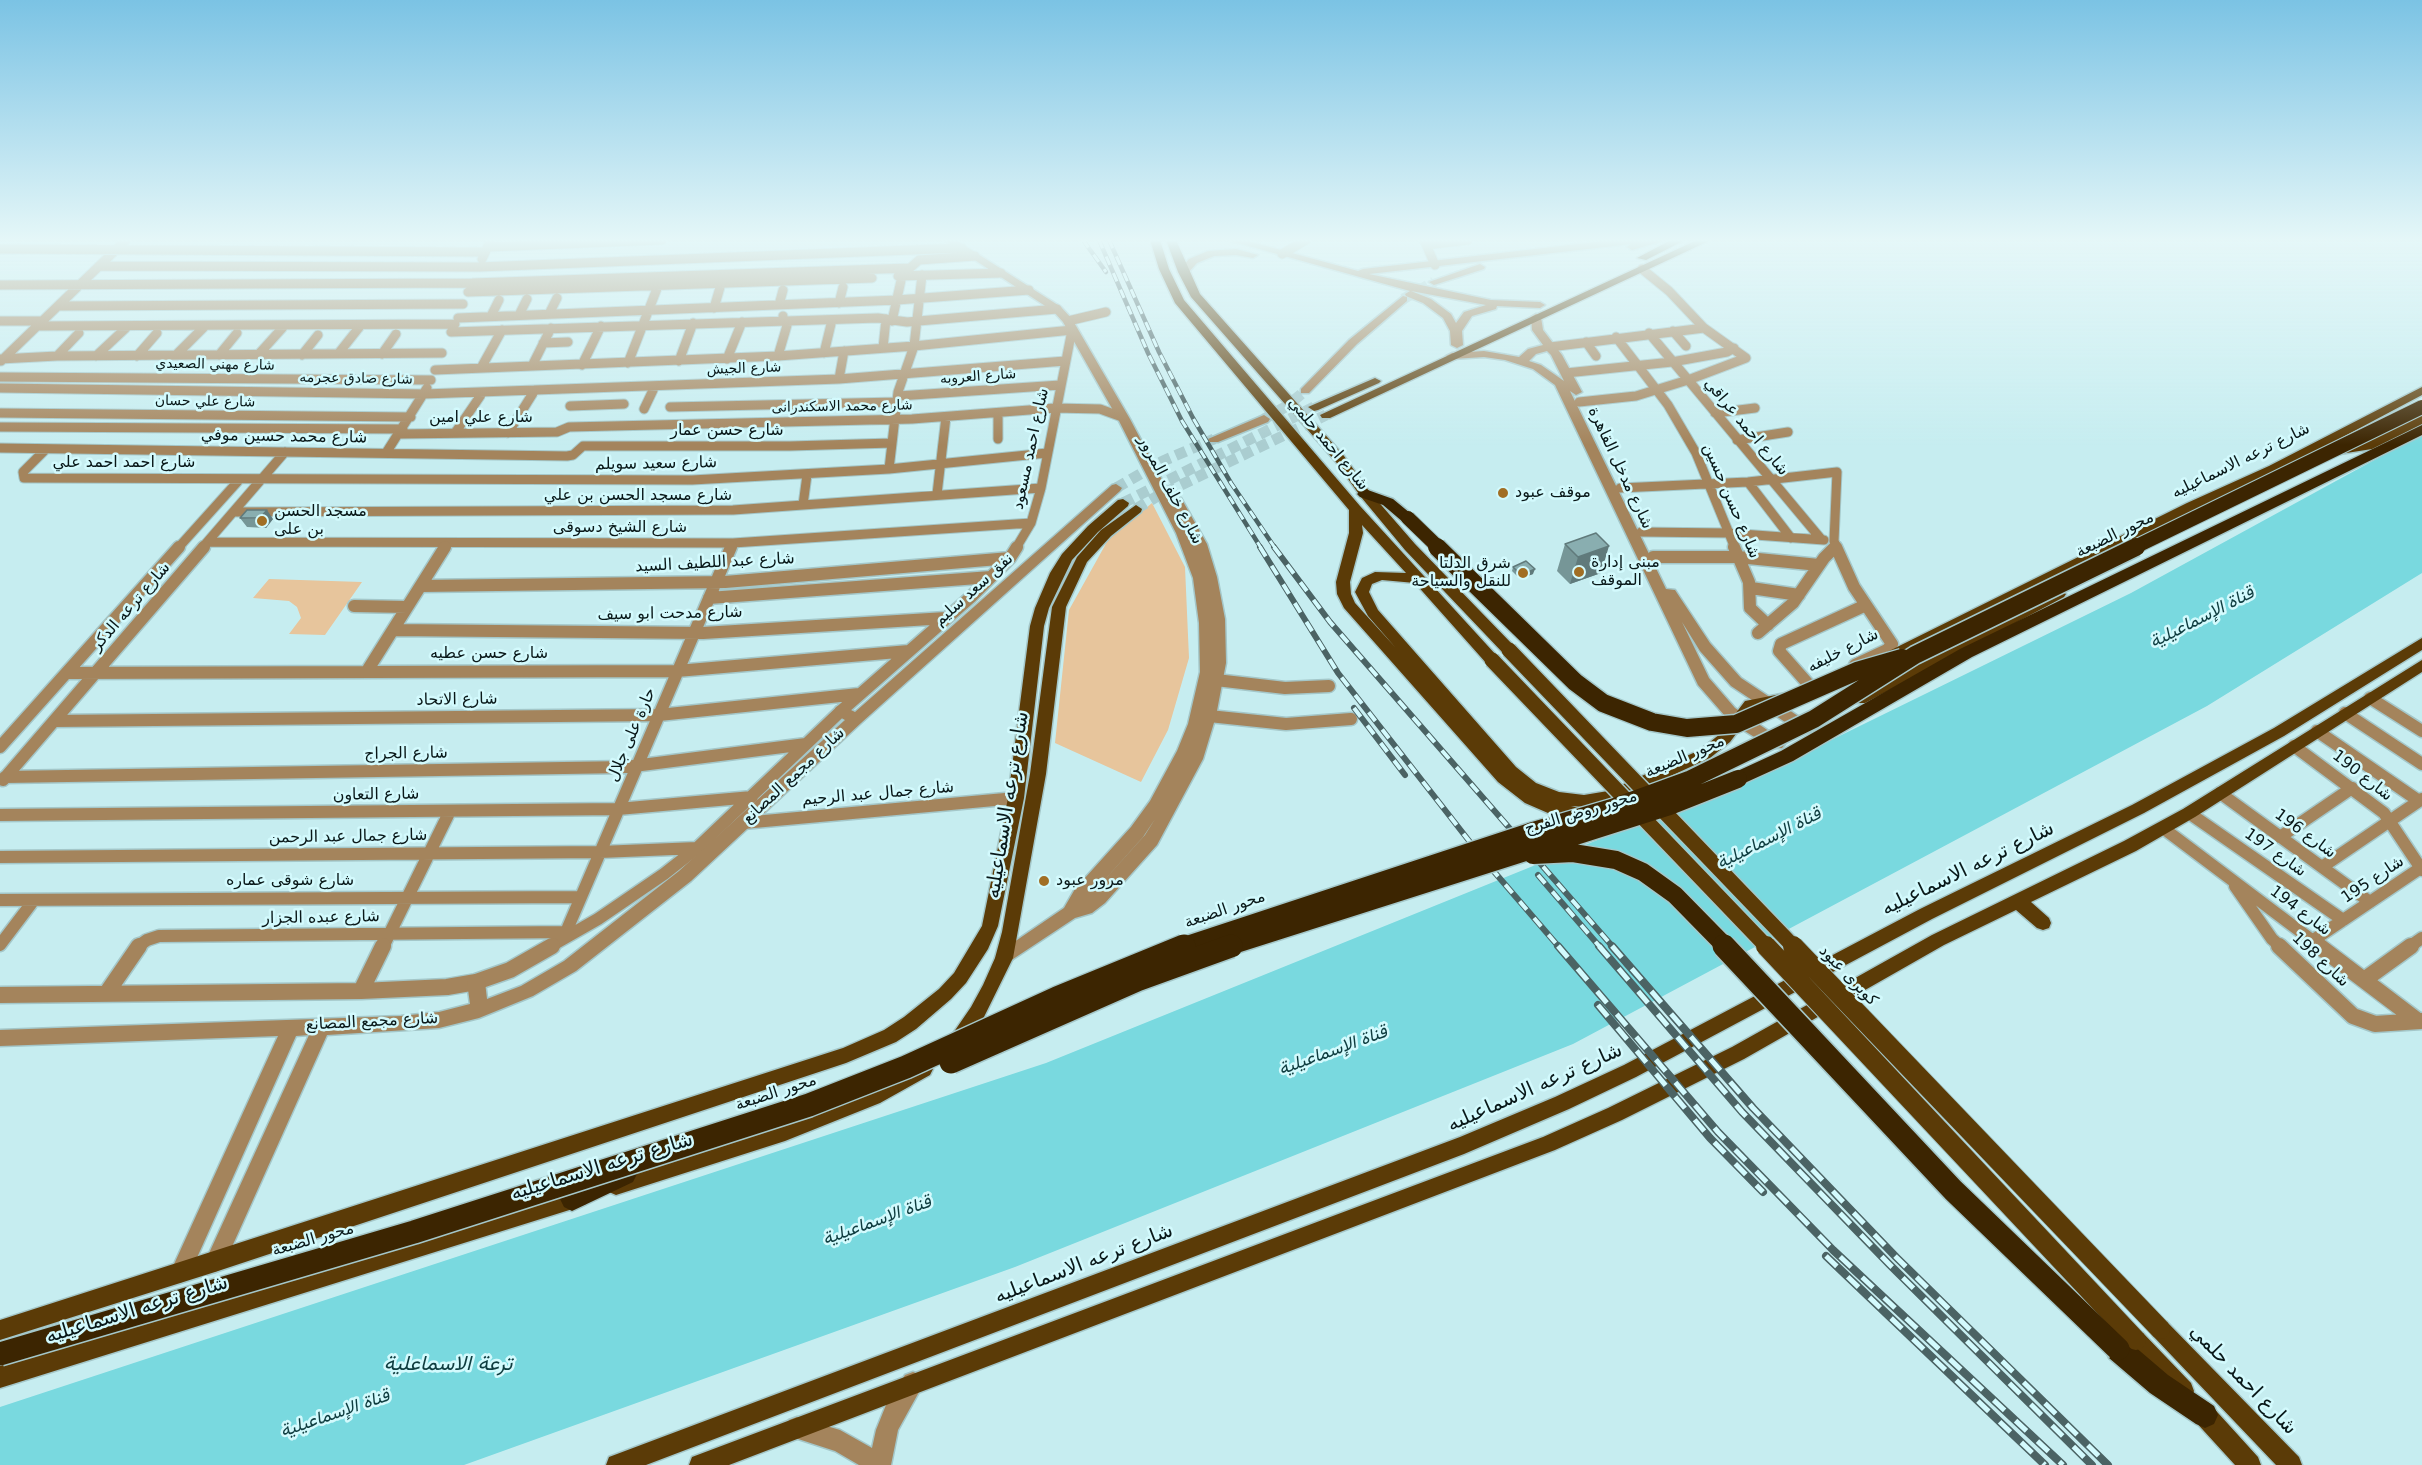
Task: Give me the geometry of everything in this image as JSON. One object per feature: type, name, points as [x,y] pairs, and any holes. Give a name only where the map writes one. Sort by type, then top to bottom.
[{"type":"highway","name":"محور الضبعة","points":[[0,1354],[414,1232],[819,1101],[906,1067],[1058,998],[1182,947],[1530,832],[1612,808],[1689,780],[1814,719],[1915,655],[2422,404]]},
{"type":"highway","name":"محور روض الفرج","points":[[572,1199],[636,1169],[886,1089],[1184,962],[1468,868],[1670,806],[1738,779],[1787,756],[1966,653],[2422,429]]},
{"type":"highway","points":[[1365,494],[1388,502],[1408,518],[1582,688],[1610,707],[1652,722],[1704,728],[1736,724],[1857,671],[1915,655]]},
{"type":"highway","points":[[1507,856],[1573,853],[1601,856],[1643,872],[1675,895],[1773,996],[1953,1190],[2127,1344],[2159,1384],[2205,1415]]},
{"type":"main road","name":"شارع احمد حلمي","points":[[1185,308],[1417,579],[1768,948],[2127,1344]]},
{"type":"main road","name":"شارع احمد حلمي","points":[[1207,308],[1340,459],[1365,494],[1410,547],[1509,650]]},
{"type":"main road","points":[[1326,415],[1543,308]]},
{"type":"main road","points":[[1538,311],[1545,308]]},
{"type":"main road","points":[[1314,407],[1455,351]]},
{"type":"main road","name":"شارع ترعه الاسماعيليه","points":[[1417,579],[1391,574],[1375,576],[1367,581],[1362,592],[1373,613],[1511,771],[1526,784],[1543,794],[1570,801],[1598,800],[1705,754],[1725,738],[1745,709],[1764,702],[1810,694],[1829,686],[2192,507],[2273,470],[2422,390]]},
{"type":"main road","points":[[2340,450],[2422,404]]},
{"type":"main road","points":[[2340,450],[2368,446],[2422,419]]},
{"type":"main road","name":"شارع ترعه الاسماعيليه","points":[[1355,509],[1356,533],[1343,582],[1346,599],[1464,737],[1503,778],[1531,799],[1566,812],[1604,814],[1621,811],[1746,760],[2144,550],[2340,450]]},
{"type":"main road","name":"شارع ترعه الاسماعيليه","points":[[0,1330],[846,1055],[890,1035],[929,1009],[966,969],[982,944],[995,908],[1016,798],[1037,626],[1042,608],[1057,573],[1067,557],[1125,500]]},
{"type":"main road","name":"شارع ترعه الاسماعيليه","points":[[0,1377],[714,1156],[785,1132],[873,1097],[934,1063],[960,1039],[977,1013],[1004,958],[1038,774],[1059,607],[1082,560],[1106,533],[1125,500]]},
{"type":"main road","name":"شارع ترعه الاسماعيليه","points":[[617,1465],[1464,1145],[1562,1103],[1650,1060],[1926,914],[2138,809],[2279,732],[2422,643]]},
{"type":"main road","name":"كوبرى عبود","points":[[1509,650],[2160,1329]]},
{"type":"main road","points":[[700,1465],[1537,1148],[1605,1119],[1738,1053],[1897,962],[2163,828],[2420,668]]},
{"type":"main road","points":[[2017,901],[2043,924]]},
{"type":"main road","name":"شارع احمد حلمي","points":[[2160,1329],[2290,1465]]},
{"type":"main road","points":[[2205,1415],[2250,1465]]},
{"type":"street","points":[[1,360],[56,308]]},
{"type":"street","points":[[386,453],[424,394],[462,308]]},
{"type":"street","points":[[491,316],[495,308]]},
{"type":"street","points":[[519,315],[523,308]]},
{"type":"street","points":[[549,314],[552,308]]},
{"type":"street","points":[[455,324],[491,316],[549,314],[582,308]]},
{"type":"street","points":[[629,308],[702,308]]},
{"type":"street","points":[[778,356],[788,322],[783,318],[783,308]]},
{"type":"street","points":[[825,353],[826,308]]},
{"type":"street","points":[[883,348],[894,308]]},
{"type":"street","points":[[889,469],[897,399],[914,346],[919,308]]},
{"type":"street","points":[[1305,391],[1353,342],[1392,308]]},
{"type":"street","points":[[1438,308],[1456,331]]},
{"type":"street","points":[[1442,311],[1454,308]]},
{"type":"street","points":[[1455,351],[1456,331],[1464,318],[1473,311],[1486,308]]},
{"type":"street","points":[[1526,308],[1538,311]]},
{"type":"street","points":[[1580,402],[1630,397],[1688,380],[1746,358],[1704,328],[1685,308]]},
{"type":"street","points":[[0,321],[128,326],[455,324],[502,330],[827,320],[917,321],[1056,309]]},
{"type":"street","name":"شارع خلف المرور","points":[[1056,309],[1070,326],[1122,417],[1183,533],[1196,562],[1206,623],[1207,672],[1195,724],[1172,778],[1137,832],[1081,894],[1070,913]]},
{"type":"street","points":[[628,363],[649,310]]},
{"type":"street","name":"شارع مدخل القاهرة","points":[[1538,311],[1538,330],[1566,373],[1580,402],[1609,485],[1641,532],[1673,598],[1690,626],[1710,654],[1736,682],[1805,728]]},
{"type":"street","points":[[435,370],[727,359],[914,346],[1070,326],[1106,312]]},
{"type":"street","points":[[727,359],[742,322]]},
{"type":"street","points":[[679,361],[693,323]]},
{"type":"street","points":[[258,355],[285,325]]},
{"type":"street","points":[[339,354],[361,325]]},
{"type":"street","points":[[96,356],[128,326]]},
{"type":"street","points":[[176,356],[205,326]]},
{"type":"street","points":[[582,365],[601,326]]},
{"type":"street","name":"شارع احمد مسعود","points":[[849,715],[859,694],[992,577],[1010,558],[1031,524],[1041,488],[1070,326]]},
{"type":"street","points":[[532,366],[551,328]]},
{"type":"street","points":[[1522,361],[1532,351],[1550,347],[1616,337],[1704,328]]},
{"type":"street","points":[[482,368],[502,330]]},
{"type":"street","points":[[1673,331],[1686,346]]},
{"type":"street","points":[[57,356],[79,333]]},
{"type":"street","points":[[137,356],[158,333]]},
{"type":"street","points":[[219,355],[237,333]]},
{"type":"street","name":"شارع احمد عراقي","points":[[1649,333],[1821,540]]},
{"type":"street","points":[[382,354],[396,334]]},
{"type":"street","points":[[302,355],[318,335]]},
{"type":"street","name":"شارع حسن حسين","points":[[1616,337],[1677,418],[1696,453],[1751,588],[1750,609],[1768,625]]},
{"type":"street","points":[[543,344],[568,342]]},
{"type":"street","points":[[1586,342],[1596,356]]},
{"type":"street","points":[[1566,373],[1672,362],[1727,352],[1734,348]]},
{"type":"street","points":[[839,379],[844,351]]},
{"type":"street","name":"شارع مدخل القاهرة","points":[[1455,351],[1522,361],[1550,375],[1564,388],[1685,646],[1708,689],[1739,719],[1777,744]]},
{"type":"street","points":[[1,360],[57,356],[442,353]]},
{"type":"street","name":"شارع الجيش","points":[[424,394],[839,379],[1065,361]]},
{"type":"street","points":[[973,390],[974,369]]},
{"type":"street","name":"شارع مهني الصعيدي","points":[[0,376],[431,380]]},
{"type":"street","name":"شارع العروبه","points":[[670,407],[897,399],[973,390],[1060,385]]},
{"type":"street","points":[[644,409],[655,386]]},
{"type":"street","name":"شارع صادق عجرمه","points":[[0,388],[424,394]]},
{"type":"street","points":[[559,431],[580,389]]},
{"type":"street","points":[[508,433],[535,390]]},
{"type":"street","points":[[455,433],[483,392]]},
{"type":"street","points":[[570,406],[624,404]]},
{"type":"street","points":[[740,423],[748,405]]},
{"type":"street","name":"شارع محمد الاسكندرانى","points":[[559,431],[569,426],[895,420],[1055,408],[1100,409],[1122,417]]},
{"type":"street","points":[[1715,413],[1755,408]]},
{"type":"street","name":"شارع علي حسان","points":[[0,413],[411,417]]},
{"type":"street","points":[[998,414],[998,439]]},
{"type":"street","points":[[937,494],[946,417]]},
{"type":"street","name":"شارع خلف المرور","points":[[1004,958],[1070,913],[1086,908],[1099,898],[1151,840],[1184,784],[1209,716],[1216,680],[1218,619],[1203,552],[1193,529],[1137,429],[1127,418],[1122,417]]},
{"type":"street","points":[[1214,440],[1264,419]]},
{"type":"street","name":"شارع علي امين","points":[[0,427],[455,433],[559,431]]},
{"type":"street","points":[[1737,440],[1788,432]]},
{"type":"street","name":"شارع حسن عمار","points":[[567,456],[576,453],[583,446],[780,446],[892,443]]},
{"type":"street","name":"شارع محمد حسين موفي","points":[[0,448],[567,456]]},
{"type":"street","name":"شارع احمد احمد علي","points":[[46,449],[23,472],[24,478],[264,479]]},
{"type":"street","name":"شارع ترعه الدكر","points":[[3,780],[285,452]]},
{"type":"street","name":"شارع سعيد سويلم","points":[[264,479],[652,480],[807,475],[1047,453]]},
{"type":"street","points":[[1609,485],[1710,485],[1837,472],[1835,544],[1799,595],[1758,633]]},
{"type":"street","points":[[803,505],[807,475]]},
{"type":"street","name":"شارع ترعه الدكر","points":[[0,747],[240,478]]},
{"type":"street","points":[[1748,482],[1791,538]]},
{"type":"street","name":"شارع مسجد الحسن بن علي","points":[[234,512],[733,510],[1041,488]]},
{"type":"street","name":"نفق سعد سليم","points":[[849,715],[1125,500]]},
{"type":"street","name":"شارع الشيخ دسوقى","points":[[208,542],[733,543],[1031,524]]},
{"type":"street","points":[[1641,532],[1728,534],[1821,540],[1835,544]]},
{"type":"street","name":"حارة على جلال","points":[[564,937],[733,543]]},
{"type":"street","points":[[367,671],[447,544]]},
{"type":"street","name":"شارع خليفه","points":[[1764,702],[1773,696],[1810,686],[1890,648],[1892,644],[1844,568],[1835,544]]},
{"type":"street","points":[[1653,557],[1738,557],[1819,564]]},
{"type":"street","name":"شارع عبد اللطيف السيد","points":[[421,586],[715,583],[1010,558]]},
{"type":"street","points":[[709,598],[992,577]]},
{"type":"street","points":[[1751,588],[1799,595]]},
{"type":"street","points":[[1810,686],[1779,651],[1779,647],[1784,642],[1866,605]]},
{"type":"street","points":[[354,606],[407,607]]},
{"type":"street","name":"شارع مدحت ابو سيف","points":[[393,630],[694,633],[946,618]]},
{"type":"street","name":"شارع حسن عطيه","points":[[68,673],[677,671],[909,651]]},
{"type":"street","points":[[1216,680],[1285,688],[1329,686]]},
{"type":"street","points":[[1708,689],[1736,682]]},
{"type":"street","name":"شارع الاتحاد","points":[[54,721],[659,715],[859,694]]},
{"type":"street","points":[[2370,698],[2422,731]]},
{"type":"street","points":[[2345,713],[2422,764]]},
{"type":"street","name":"شارع مجمع المصانع","points":[[0,995],[421,990],[476,982],[528,961],[632,897],[697,848],[806,744],[849,715]]},
{"type":"street","name":"شارع مجمع المصانع","points":[[0,1038],[401,1024],[439,1020],[479,1010],[527,991],[570,966],[685,876],[743,823],[849,715]]},
{"type":"street","points":[[1209,716],[1287,724],[1351,720]]},
{"type":"street","points":[[2317,731],[2421,800],[2322,867]]},
{"type":"street","name":"شارع الجراج","points":[[3,780],[636,766],[806,744]]},
{"type":"street","name":"شارع 190","points":[[2294,746],[2352,788],[2390,821],[2422,868]]},
{"type":"street","points":[[2280,837],[2352,788]]},
{"type":"street","name":"شارع 196","points":[[2220,793],[2370,902]]},
{"type":"street","name":"شارع التعاون","points":[[0,815],[618,809],[752,797]]},
{"type":"street","name":"شارع جمال عبد الرحيم","points":[[743,823],[1016,798]]},
{"type":"street","points":[[361,991],[450,811]]},
{"type":"street","name":"شارع 197","points":[[2189,813],[2343,920]]},
{"type":"street","name":"شارع 194","points":[[2163,828],[2420,1021]]},
{"type":"street","name":"شارع جمال عبد الرحمن","points":[[0,857],[600,852],[697,848]]},
{"type":"street","name":"شارع 195","points":[[2312,941],[2422,868]]},
{"type":"street","name":"شارع 198","points":[[2230,879],[2272,939],[2353,1016],[2374,1024],[2420,1021]]},
{"type":"street","name":"شارع شوقى عماره","points":[[0,900],[580,897]]},
{"type":"street","points":[[0,945],[34,900]]},
{"type":"street","name":"شارع عبده الجزار","points":[[106,994],[136,948],[153,937],[389,934],[564,937]]},
{"type":"street","points":[[2364,980],[2422,938]]},
{"type":"street","points":[[476,982],[479,1010]]},
{"type":"street","points":[[215,1262],[322,1026]]},
{"type":"street","points":[[180,1273],[291,1027]]},
{"type":"street","points":[[797,1428],[840,1441],[880,1465],[890,1421],[912,1383]]},
{"type":"shaded area","points":[[1152,503],[1185,567],[1189,658],[1168,730],[1141,782],[1055,743],[1069,610],[1108,540]]},
{"type":"shaded area","points":[[269,579],[362,582],[325,635],[289,634],[301,618],[297,607],[289,601],[253,598]]},
{"type":"water","name":"ترعة الاسماعلية","points":[[2422,434],[2422,573],[2207,706],[1573,1044],[1015,1267],[464,1465],[0,1465],[0,1407],[1046,1063],[1768,771],[2131,593]]},
{"type":"building","points":[[247,510],[267,510],[260,518],[240,518]]},
{"type":"building","points":[[1596,533],[1609,546],[1578,557],[1565,544]]},
{"type":"building","points":[[1526,561],[1535,569],[1521,575],[1513,567]]},
{"type":"tunnel","points":[[1264,419],[1287,406],[1305,391]]},
{"type":"tunnel","points":[[1123,503],[1314,407]]},
{"type":"tunnel","points":[[1136,509],[1156,497],[1326,415]]},
{"type":"tunnel","points":[[1116,488],[1163,461],[1214,439]]},
{"type":"railway","points":[[1129,308],[1182,421],[1261,548]]},
{"type":"railway","points":[[1140,308],[1193,418],[1231,483],[1275,548]]},
{"type":"railway","points":[[1260,547],[1338,673],[1484,860],[1559,947]]},
{"type":"railway","points":[[1274,547],[1330,622],[1613,947]]},
{"type":"railway","points":[[1354,708],[1405,775]]},
{"type":"railway","points":[[1538,875],[1600,947]]},
{"type":"railway","points":[[1558,946],[1718,1132],[1833,1250],[2063,1465]]},
{"type":"railway","points":[[1599,946],[1742,1112],[1890,1265],[2092,1465]]},
{"type":"railway","points":[[1612,946],[1753,1108],[1896,1257],[2108,1465]]},
{"type":"railway","points":[[1598,1005],[1710,1138],[1763,1192]]},
{"type":"railway","points":[[1826,1256],[2045,1465]]},
{"type":"place","name":"موقف عبود","points":[[1503,493]]},
{"type":"place","name":"مسجد الحسن بن على","points":[[262,521]]},
{"type":"place","name":"مبنى إدارة الموقف","points":[[1579,572]]},
{"type":"place","name":"شرق الدلتا للنقل والسياحة","points":[[1523,573]]},
{"type":"place","name":"مرور عبود","points":[[1044,881]]},
{"type":"water label","name":"قناة الإسماعيلية","points":[[2202,618]]},
{"type":"water label","name":"قناة الإسماعيلية","points":[[1769,839]]},
{"type":"water label","name":"قناة الإسماعيلية","points":[[1333,1051]]},
{"type":"water label","name":"قناة الإسماعيلية","points":[[877,1221]]},
{"type":"water label","name":"قناة الإسماعيلية","points":[[335,1414]]}]
